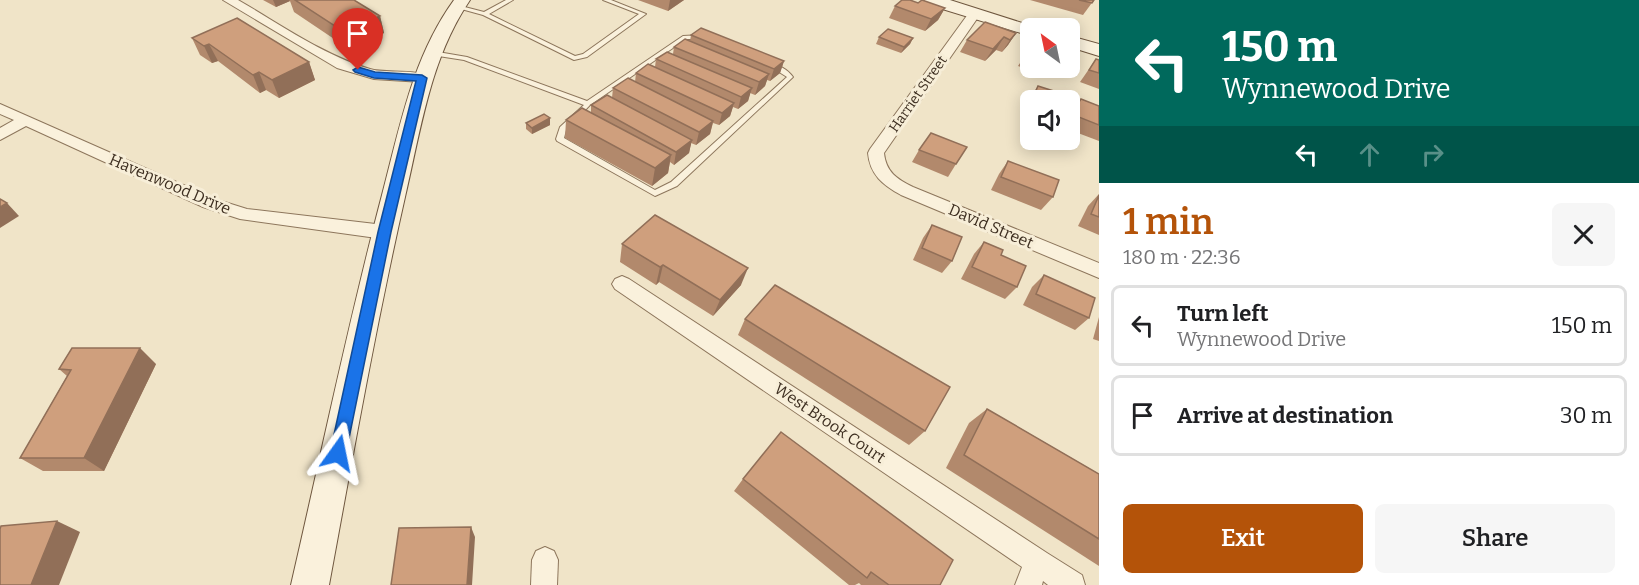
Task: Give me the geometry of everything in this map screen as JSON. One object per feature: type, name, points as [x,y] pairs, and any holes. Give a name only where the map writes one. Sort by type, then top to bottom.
[{"type":"main road","points":[[932,0],[1020,27]]},
{"type":"main road","points":[[310,585],[384,232],[422,78],[432,53],[460,4]]},
{"type":"main road","points":[[1080,44],[1099,50]]},
{"type":"street","points":[[229,0],[342,65],[374,75],[422,78]]},
{"type":"street","name":"Harriet Street","points":[[884,178],[876,165],[876,153],[975,13]]},
{"type":"street","name":"Havenwood Drive","points":[[0,108],[208,203],[240,213],[384,232]]},
{"type":"street","points":[[0,135],[25,120]]},
{"type":"street","name":"David Street","points":[[884,178],[907,191],[1099,271]]},
{"type":"street","name":"West Brook Court","points":[[622,284],[1033,573],[1072,585]]},
{"type":"lane","points":[[485,14],[510,0]]},
{"type":"lane","points":[[460,4],[574,58],[585,56],[643,14],[606,0]]},
{"type":"lane","points":[[712,41],[701,37],[685,37],[588,104],[563,129],[560,140],[655,193],[674,184],[790,77],[787,73],[764,62]]},
{"type":"lane","points":[[432,53],[465,58],[588,104]]},
{"type":"building","points":[[295,0],[354,0],[380,16],[344,32]]},
{"type":"building","points":[[902,0],[918,3],[922,0],[945,8],[931,19],[895,6]]},
{"type":"building","points":[[237,18],[309,62],[272,80],[259,72],[253,75],[209,44],[204,46],[192,38]]},
{"type":"building","points":[[985,22],[1016,33],[1010,40],[1004,37],[993,49],[967,40]]},
{"type":"building","points":[[701,28],[784,61],[774,69],[691,35]]},
{"type":"building","points":[[888,29],[913,38],[904,47],[879,37]]},
{"type":"building","points":[[685,39],[769,74],[759,82],[674,47]]},
{"type":"building","points":[[667,52],[752,88],[741,97],[656,59]]},
{"type":"building","points":[[1096,59],[1099,60],[1099,73],[1089,70]]},
{"type":"building","points":[[648,64],[734,103],[722,113],[636,73]]},
{"type":"building","points":[[628,78],[713,121],[699,132],[613,88]]},
{"type":"building","points":[[1038,86],[1050,90],[1036,90]]},
{"type":"building","points":[[607,95],[692,140],[676,152],[591,105]]},
{"type":"building","points":[[1080,100],[1099,106],[1099,125],[1080,118]]},
{"type":"building","points":[[582,108],[671,155],[655,168],[566,120]]},
{"type":"building","points":[[544,114],[550,118],[532,128],[526,123]]},
{"type":"building","points":[[931,133],[967,147],[956,164],[919,150]]},
{"type":"building","points":[[1008,161],[1059,180],[1053,197],[1001,177]]},
{"type":"building","points":[[1099,195],[1099,217],[1091,214]]},
{"type":"building","points":[[0,199],[7,203],[0,207]]},
{"type":"building","points":[[655,215],[748,268],[720,300],[663,265],[660,267],[622,244]]},
{"type":"building","points":[[932,225],[962,237],[952,261],[922,248]]},
{"type":"building","points":[[984,242],[1003,250],[1001,255],[1026,266],[1017,287],[972,267]]},
{"type":"building","points":[[1044,275],[1095,298],[1089,318],[1036,294]]},
{"type":"building","points":[[775,285],[950,387],[925,431],[745,319]]},
{"type":"building","points":[[72,348],[140,348],[84,458],[20,458],[71,370],[59,369]]},
{"type":"building","points":[[987,409],[1099,474],[1099,539],[964,455]]},
{"type":"building","points":[[781,432],[953,560],[940,585],[889,585],[871,572],[867,578],[743,479]]},
{"type":"building","points":[[57,521],[31,585],[0,585],[1,526]]},
{"type":"building","points":[[471,527],[467,585],[391,585],[399,528]]},
{"type":"route","points":[[338,453],[384,232],[422,78],[374,75],[358,70]]}]
